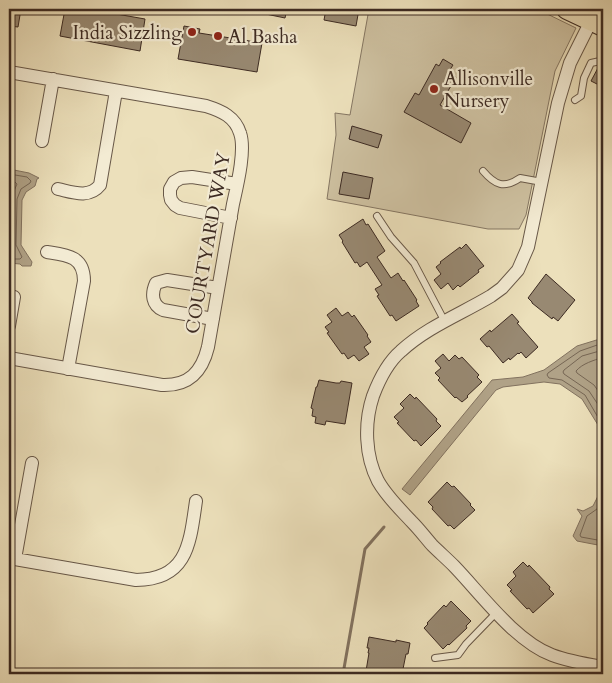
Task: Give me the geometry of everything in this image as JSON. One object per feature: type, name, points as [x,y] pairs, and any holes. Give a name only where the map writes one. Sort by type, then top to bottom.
[{"type":"main road","points":[[567,9],[597,17]]},
{"type":"street","points":[[597,17],[570,63],[556,113],[528,246],[518,270],[492,296],[421,335],[394,357],[378,384],[370,406],[367,431],[371,463],[378,480],[395,505],[510,626],[533,645],[550,654],[571,661],[603,667]]},
{"type":"street","name":"COURTYARD WAY","points":[[9,72],[206,106],[227,114],[238,127],[242,138],[237,184],[206,358],[200,368],[193,376],[183,382],[162,385],[68,369]]},
{"type":"street","points":[[42,141],[53,80]]},
{"type":"street","points":[[58,189],[88,194],[100,185],[116,91]]},
{"type":"street","points":[[231,218],[180,208],[171,200],[170,189],[178,179],[186,176],[237,184]]},
{"type":"street","points":[[9,358],[68,369],[84,274],[79,263],[72,257],[47,252]]},
{"type":"street","points":[[213,319],[158,308],[154,303],[153,293],[156,283],[167,280],[218,288]]},
{"type":"street","points":[[9,326],[14,297]]},
{"type":"street","points":[[32,463],[12,558],[136,580],[155,578],[173,569],[183,558],[190,541],[196,501]]},
{"type":"lane","points":[[575,100],[581,96],[584,78],[591,63],[600,61],[603,63]]},
{"type":"lane","points":[[483,171],[496,182],[504,185],[520,178],[542,182]]},
{"type":"lane","points":[[377,216],[390,237],[414,263],[444,322]]},
{"type":"lane","points":[[435,658],[458,655],[497,612]]},
{"type":"shaded area","points":[[369,9],[537,9],[576,28],[555,71],[526,215],[519,229],[488,229],[327,199],[336,135],[335,113],[350,115]]},
{"type":"water","points":[[9,169],[29,173],[39,178],[35,186],[26,192],[22,200],[21,245],[32,262],[31,266],[9,263]]},
{"type":"water","points":[[603,338],[603,444],[598,425],[582,399],[560,384],[544,382],[503,387],[496,390],[410,495],[402,489],[492,380],[523,377],[544,370],[577,346]]},
{"type":"water","points":[[603,486],[603,546],[577,541],[573,536],[582,516],[577,509],[583,511],[593,506]]},
{"type":"building","points":[[9,9],[21,9],[18,27],[9,26]]},
{"type":"building","points":[[65,9],[88,9],[145,19],[140,51],[60,36]]},
{"type":"building","points":[[262,9],[287,9],[285,18],[261,13]]},
{"type":"building","points":[[326,9],[359,9],[356,26],[324,20]]},
{"type":"building","points":[[184,26],[200,29],[199,33],[262,43],[257,72],[178,59]]},
{"type":"building","points":[[443,59],[453,65],[448,73],[456,77],[440,105],[471,123],[461,143],[404,112],[415,93],[419,95],[436,64],[439,66]]},
{"type":"building","points":[[599,66],[603,68],[603,87],[591,81]]},
{"type":"building","points":[[352,126],[382,135],[378,148],[349,139]]},
{"type":"building","points":[[343,172],[373,178],[369,199],[339,194]]},
{"type":"building","points":[[363,219],[385,251],[377,257],[391,278],[398,273],[404,280],[419,306],[396,321],[392,315],[390,316],[377,296],[379,295],[375,289],[382,285],[367,262],[360,267],[357,262],[355,263],[339,235]]},
{"type":"building","points":[[466,244],[484,266],[460,287],[458,285],[453,290],[448,283],[441,289],[434,280],[441,274],[436,267],[440,262]]},
{"type":"building","points":[[546,274],[575,300],[558,321],[553,317],[552,319],[528,298]]},
{"type":"building","points":[[336,308],[342,316],[348,312],[352,317],[354,315],[368,335],[371,342],[364,347],[369,354],[359,361],[354,355],[348,359],[344,353],[342,354],[327,333],[329,332],[325,327],[332,322],[327,315]]},
{"type":"building","points":[[512,314],[519,322],[517,323],[538,347],[526,358],[521,352],[503,363],[489,346],[487,347],[480,339]]},
{"type":"building","points":[[443,354],[449,361],[455,355],[459,359],[462,357],[479,375],[477,377],[482,382],[462,402],[455,398],[438,380],[440,378],[435,373],[441,368],[435,361]]},
{"type":"building","points":[[319,380],[352,383],[345,424],[326,421],[325,425],[315,423],[316,417],[312,416],[313,409],[311,408]]},
{"type":"building","points":[[410,394],[415,399],[416,397],[437,419],[436,421],[441,426],[421,446],[397,423],[399,422],[394,417],[404,408],[400,404]]},
{"type":"building","points":[[447,482],[452,487],[454,486],[475,510],[454,529],[450,525],[448,526],[428,502]]},
{"type":"building","points":[[523,562],[528,567],[529,565],[550,587],[549,589],[554,594],[533,613],[510,591],[512,590],[507,585],[516,576],[513,572]]},
{"type":"building","points":[[451,601],[471,621],[466,626],[467,628],[443,649],[424,628],[444,605],[446,607]]},
{"type":"building","points":[[369,637],[410,643],[402,674],[372,674],[373,672],[366,671]]},
{"type":"waterway","points":[[343,674],[365,549],[384,527]]},
{"type":"place","name":"India Sizzling","points":[[192,32]]},
{"type":"place","name":"Al Basha","points":[[218,36]]},
{"type":"place","name":"Allisonville Nursery","points":[[434,89]]}]
